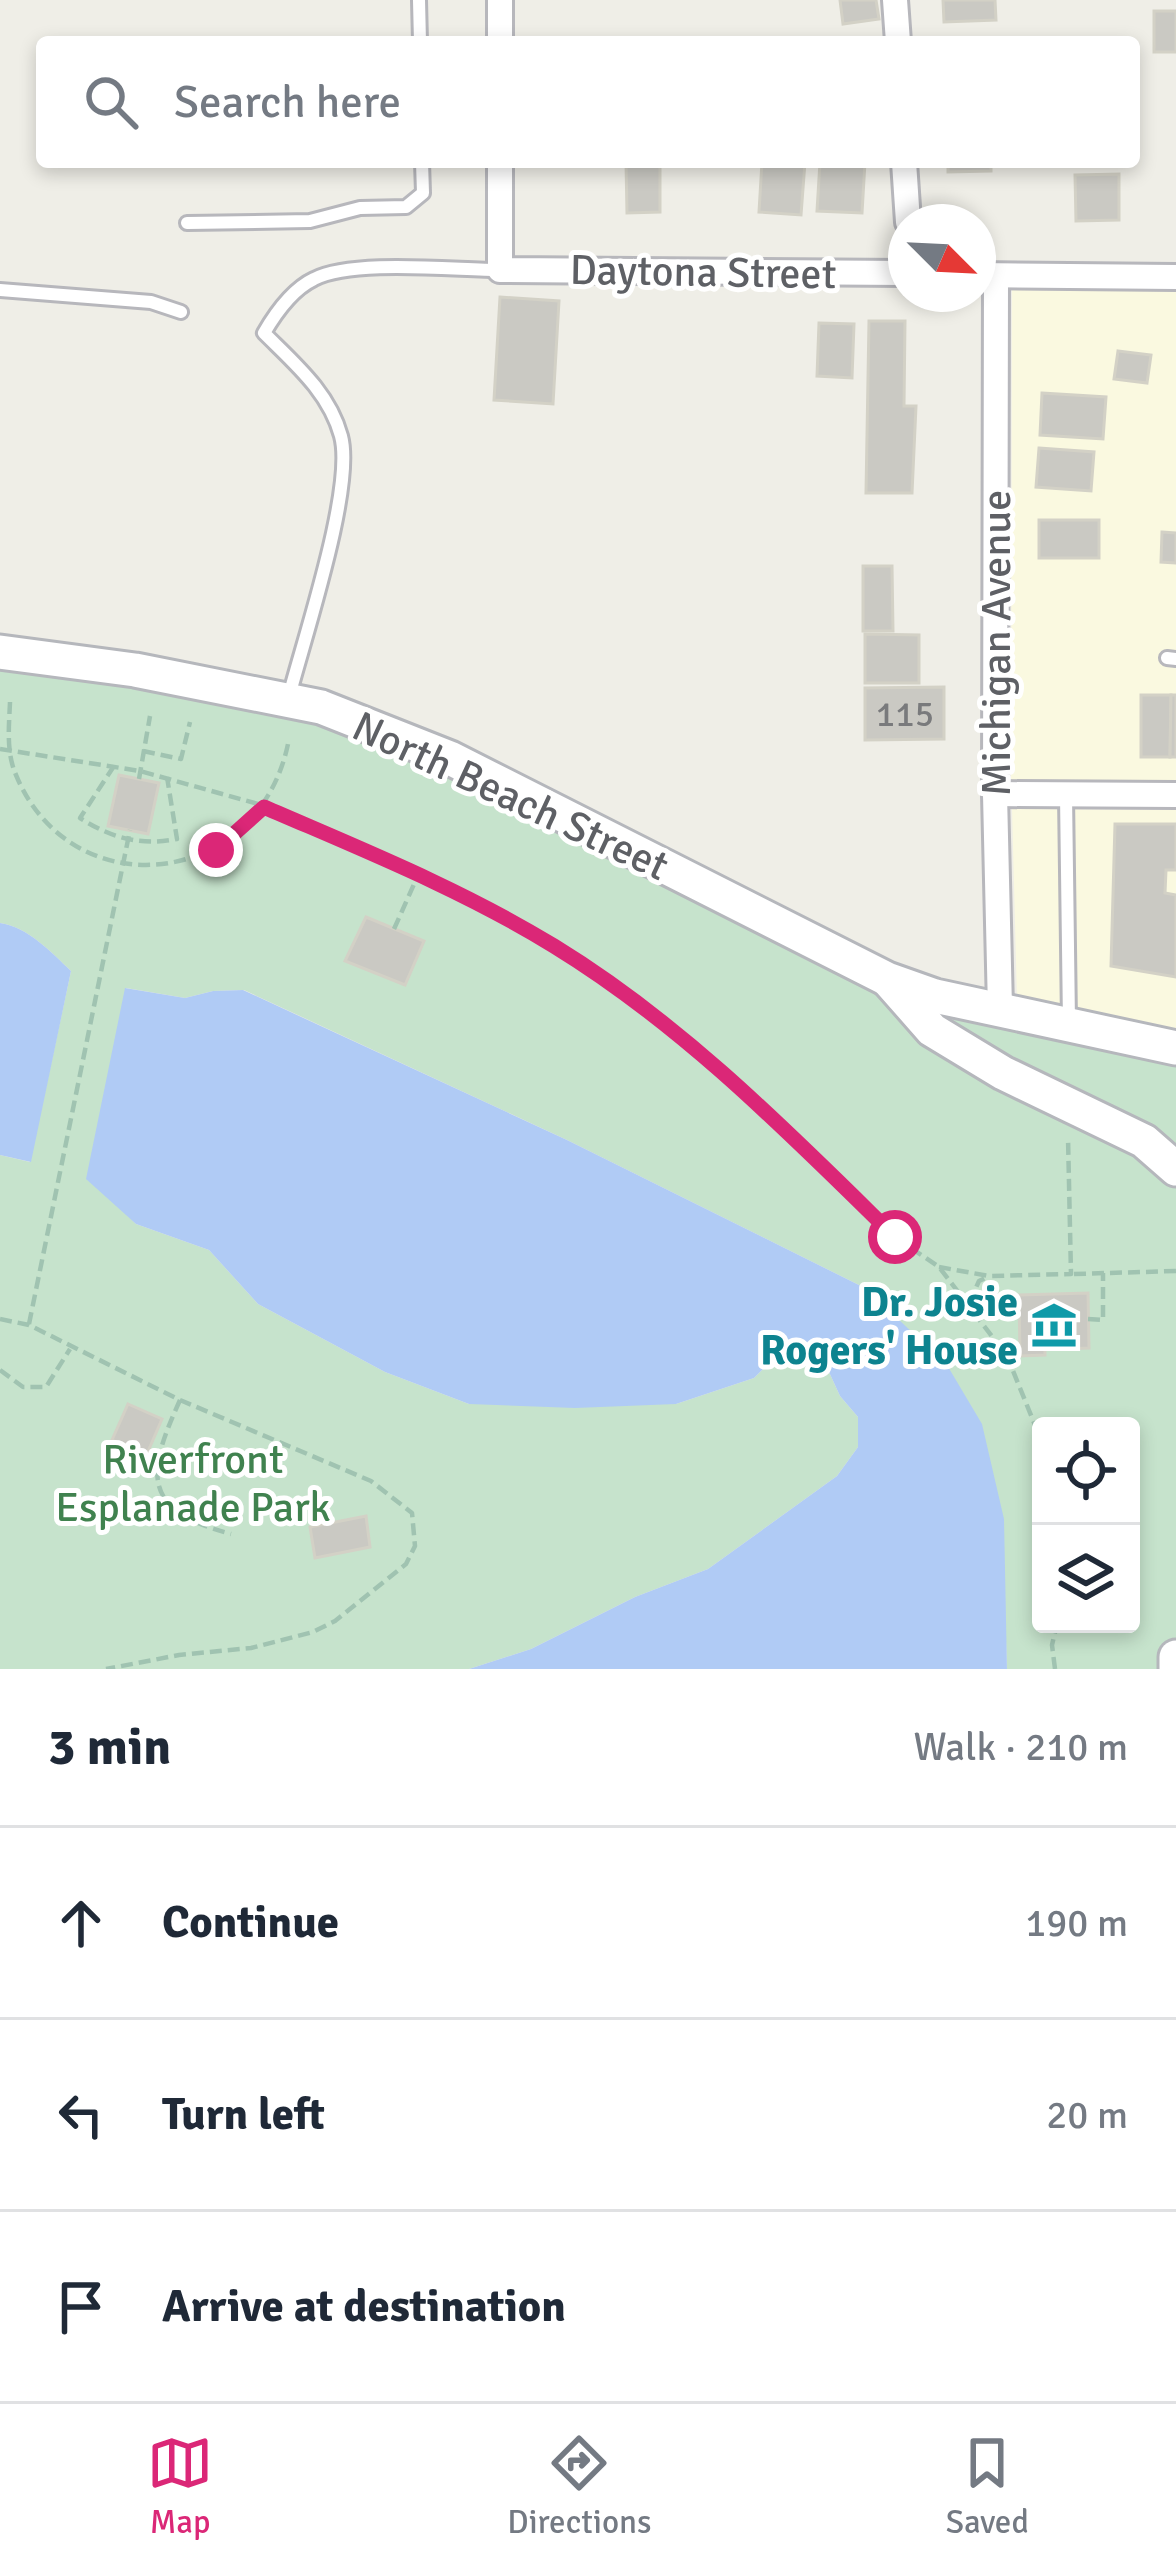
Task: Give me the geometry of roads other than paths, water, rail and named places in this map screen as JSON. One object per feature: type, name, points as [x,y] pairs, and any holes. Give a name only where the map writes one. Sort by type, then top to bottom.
[{"type":"street","points":[[500,0],[500,36]]},
{"type":"street","points":[[895,0],[898,36]]},
{"type":"street","points":[[500,168],[500,270]]},
{"type":"street","points":[[904,168],[907,204]]},
{"type":"street","name":"Daytona Street","points":[[500,270],[888,273]]},
{"type":"street","points":[[996,275],[1176,277]]},
{"type":"street","name":"Michigan Avenue","points":[[988,312],[1000,1010]]},
{"type":"street","name":"North Beach Street","points":[[0,652],[135,670],[322,707],[450,758],[887,979],[934,996],[1176,1048]]},
{"type":"street","points":[[995,794],[1176,795]]},
{"type":"street","points":[[887,979],[932,1030],[1003,1073],[1144,1141],[1176,1169]]},
{"type":"street","points":[[1176,1657],[1176,1669]]},
{"type":"lane","points":[[419,0],[420,36]]},
{"type":"lane","points":[[187,223],[310,221],[360,208],[406,207],[423,193],[422,168]]},
{"type":"lane","points":[[288,700],[344,485],[341,436],[316,385],[263,333],[276,312],[312,279],[347,269],[500,270]]},
{"type":"lane","points":[[0,290],[152,302],[181,312]]},
{"type":"lane","points":[[1066,795],[1069,1025]]},
{"type":"water","points":[[0,923],[29,935],[71,971],[31,1162],[0,1155]]},
{"type":"water","points":[[125,988],[185,998],[243,990],[567,1140],[865,1288],[947,1365],[982,1424],[1004,1519],[1007,1669],[469,1669],[531,1649],[635,1597],[708,1569],[837,1476],[858,1447],[858,1417],[840,1396],[818,1348],[782,1350],[754,1378],[676,1404],[575,1408],[469,1404],[385,1372],[258,1304],[209,1250],[136,1224],[86,1179]]},
{"type":"place","name":"Dr. Josie Rogers' House","points":[[1054,1325]]},
{"type":"park label","name":"Riverfront Esplanade Park","points":[[193,1482]]}]
